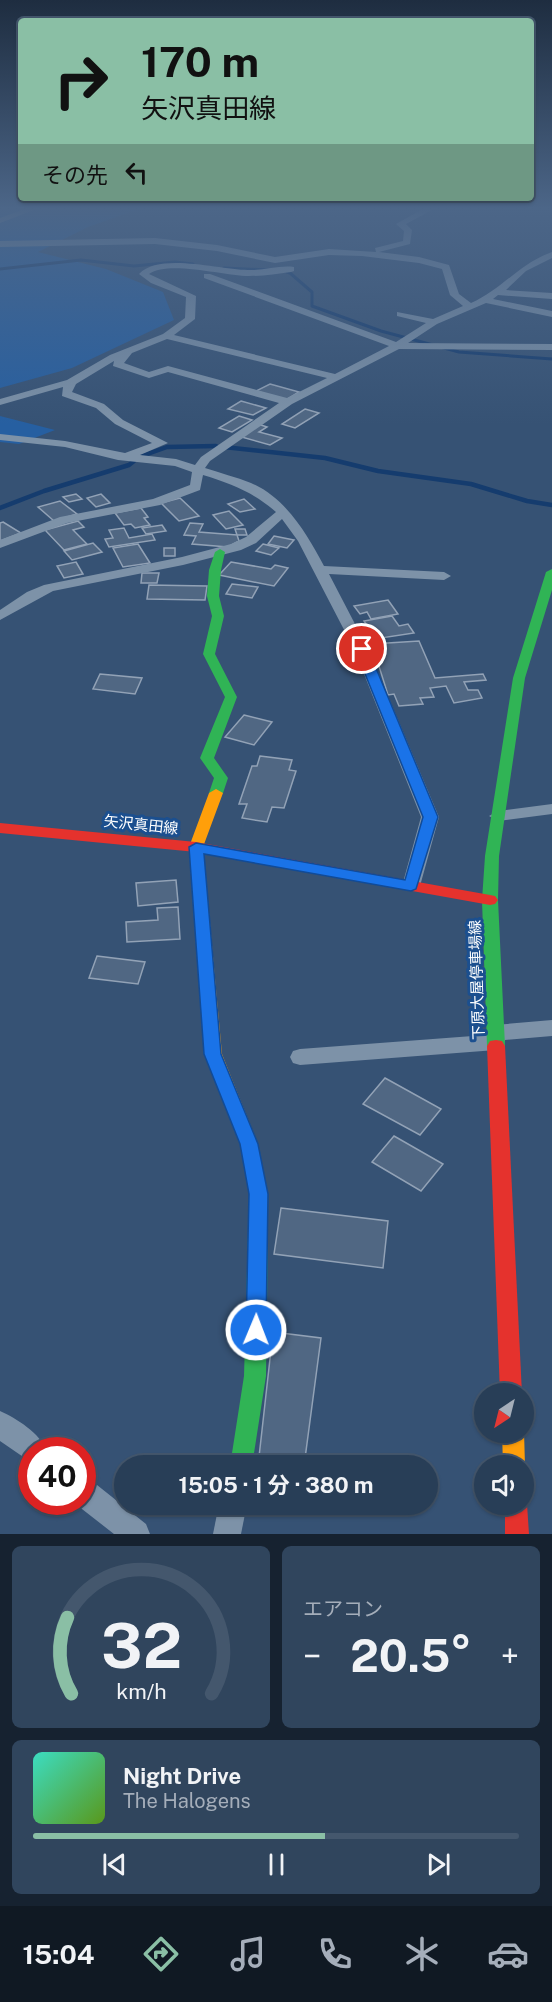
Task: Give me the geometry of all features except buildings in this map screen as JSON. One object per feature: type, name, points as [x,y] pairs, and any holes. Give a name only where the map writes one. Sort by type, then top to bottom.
[{"type":"main road","points":[[220,552],[215,570],[213,596],[218,616],[209,654],[231,697],[207,758],[221,778],[196,847],[213,1054],[249,1144],[259,1194],[255,1376],[243,1455]]},
{"type":"main road","name":"下原大屋停車場線","points":[[511,1383],[490,900],[492,856],[519,678],[552,572]]},
{"type":"main road","name":"矢沢真田線","points":[[0,828],[196,847],[490,900]]},
{"type":"main road","points":[[516,1515],[517,1534]]},
{"type":"street","points":[[0,402],[71,382],[114,357],[166,336],[190,319],[192,308],[190,296],[181,289],[157,282]]},
{"type":"street","points":[[224,282],[397,346],[552,346]]},
{"type":"street","points":[[451,282],[455,295],[469,306]]},
{"type":"street","points":[[0,544],[64,520],[156,502],[196,488],[198,471],[205,459],[288,402],[397,346],[434,322],[485,300],[511,282]]},
{"type":"street","points":[[495,292],[552,296]]},
{"type":"street","points":[[485,300],[552,314]]},
{"type":"street","points":[[400,314],[434,322]]},
{"type":"street","points":[[166,336],[336,377]]},
{"type":"street","points":[[129,351],[117,364],[149,375],[168,369],[288,402]]},
{"type":"street","points":[[71,382],[66,394],[100,406],[119,422],[162,443],[126,457]]},
{"type":"street","points":[[0,437],[65,444],[126,457],[176,463],[246,485],[263,494],[283,512],[321,570],[362,649],[430,817],[411,886]]},
{"type":"street","points":[[0,616],[32,595],[50,588],[220,552],[251,540],[283,512]]},
{"type":"street","points":[[321,570],[444,576]]},
{"type":"street","points":[[498,816],[552,809]]},
{"type":"street","points":[[300,1057],[496,1037],[552,1028]]},
{"type":"street","points":[[0,1424],[18,1438]]},
{"type":"street","points":[[96,1502],[136,1534]]},
{"type":"street","points":[[227,1534],[231,1515]]},
{"type":"shaded area","points":[[0,282],[137,282],[163,292],[174,320],[72,368],[0,388]]},
{"type":"shaded area","points":[[0,416],[55,430],[19,444],[0,442]]},
{"type":"waterway","points":[[300,282],[312,292],[312,306],[381,331],[459,352],[552,359]]},
{"type":"waterway","points":[[139,457],[167,447],[216,446]]},
{"type":"waterway","points":[[224,447],[325,458],[378,471],[471,484],[527,501],[552,505]]},
{"type":"waterway","points":[[0,508],[44,491],[129,465],[134,461]]},
{"type":"traffic: fast","points":[[216,793],[221,778],[207,758],[231,697],[209,654],[218,616],[213,596],[215,570],[220,552]]},
{"type":"traffic: fast","points":[[496,1046],[490,900],[492,856],[519,678],[552,572]]},
{"type":"traffic: fast","points":[[243,1455],[255,1376],[258,1234]]},
{"type":"traffic: slow","points":[[216,793],[196,847],[213,1054],[249,1144],[259,1194],[258,1234]]},
{"type":"traffic: slow","points":[[513,1443],[514,1455]]},
{"type":"traffic: jam","points":[[0,828],[196,847],[490,900]]},
{"type":"traffic: jam","points":[[496,1046],[511,1383]]},
{"type":"traffic: jam","points":[[516,1515],[517,1534]]},
{"type":"route","points":[[256,1330],[259,1194],[249,1144],[213,1054],[196,847],[411,886],[430,817],[362,649]]}]
